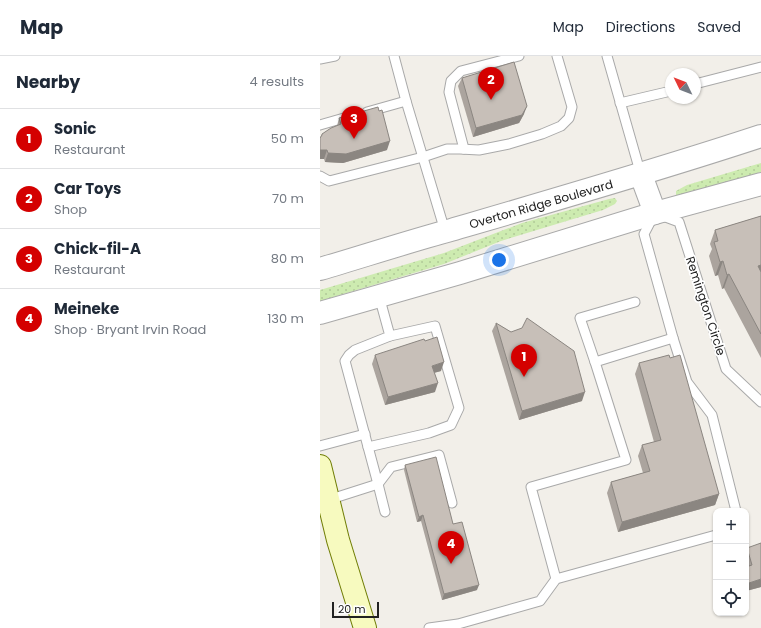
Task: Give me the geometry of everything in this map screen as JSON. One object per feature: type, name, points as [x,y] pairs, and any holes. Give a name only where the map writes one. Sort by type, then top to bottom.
[{"type":"main road","points":[[320,466],[338,540],[365,628]]},
{"type":"street","name":"Overton Ridge Boulevard","points":[[320,269],[445,231],[641,175],[761,136]]},
{"type":"street","points":[[641,175],[655,213]]},
{"type":"street","points":[[320,313],[460,273],[655,213],[761,184]]},
{"type":"lane","points":[[320,59],[335,56]]},
{"type":"lane","points":[[394,56],[445,231]]},
{"type":"lane","points":[[464,149],[450,92],[451,81],[461,71],[519,56]]},
{"type":"lane","points":[[320,176],[329,181],[447,150],[479,150],[509,144],[542,134],[561,126],[569,118],[572,106],[557,56]]},
{"type":"lane","points":[[607,56],[641,175]]},
{"type":"lane","points":[[701,82],[761,66]]},
{"type":"lane","points":[[620,104],[665,93]]},
{"type":"lane","points":[[320,125],[406,101]]},
{"type":"lane","points":[[655,213],[644,234],[687,382],[712,415],[735,508]]},
{"type":"lane","name":"Remington Circle","points":[[655,213],[679,222],[726,369],[761,402]]},
{"type":"lane","points":[[379,296],[390,336]]},
{"type":"lane","points":[[556,579],[532,487],[626,460],[580,318],[635,302]]},
{"type":"lane","points":[[368,447],[429,433],[451,425],[459,408],[435,326],[390,336],[355,350],[348,354],[345,361],[385,512]]},
{"type":"lane","points":[[595,362],[673,338]]},
{"type":"lane","points":[[320,446],[365,434]]},
{"type":"lane","points":[[328,500],[378,484],[390,467],[439,455],[452,503]]},
{"type":"lane","points":[[429,628],[458,624],[540,601],[556,579],[713,536]]},
{"type":"green space","points":[[761,163],[761,172],[684,195],[676,195],[676,191],[687,185]]},
{"type":"green space","points":[[615,198],[617,201],[615,204],[603,210],[501,241],[444,264],[320,301],[320,290],[444,253],[522,223]]},
{"type":"building","points":[[514,62],[527,106],[522,115],[476,128],[462,78]]},
{"type":"building","points":[[378,107],[379,111],[382,110],[390,141],[346,154],[328,153],[327,150],[320,150],[320,138],[322,134],[341,124],[339,118]]},
{"type":"building","points":[[761,216],[761,265],[758,266],[761,272],[761,334],[729,274],[727,275],[723,261],[720,262],[714,242],[718,241],[715,230]]},
{"type":"building","points":[[527,318],[574,351],[585,392],[522,411],[496,323],[511,332],[522,328]]},
{"type":"building","points":[[437,337],[444,362],[432,366],[438,383],[388,397],[375,355],[424,339],[425,341]]},
{"type":"building","points":[[669,355],[670,358],[680,355],[719,494],[622,522],[611,482],[650,471],[642,445],[661,440],[639,363]]},
{"type":"building","points":[[436,457],[453,524],[462,522],[479,585],[444,594],[423,515],[419,517],[405,465]]},
{"type":"building","points":[[761,543],[761,579],[749,583],[749,566],[752,565],[749,555],[749,547]]},
{"type":"place","name":"Car Toys","points":[[491,100]]},
{"type":"place","name":"Chick-fil-A","points":[[354,139]]},
{"type":"place","name":"Sonic","points":[[524,377]]},
{"type":"place","name":"Meineke","points":[[451,564]]}]
